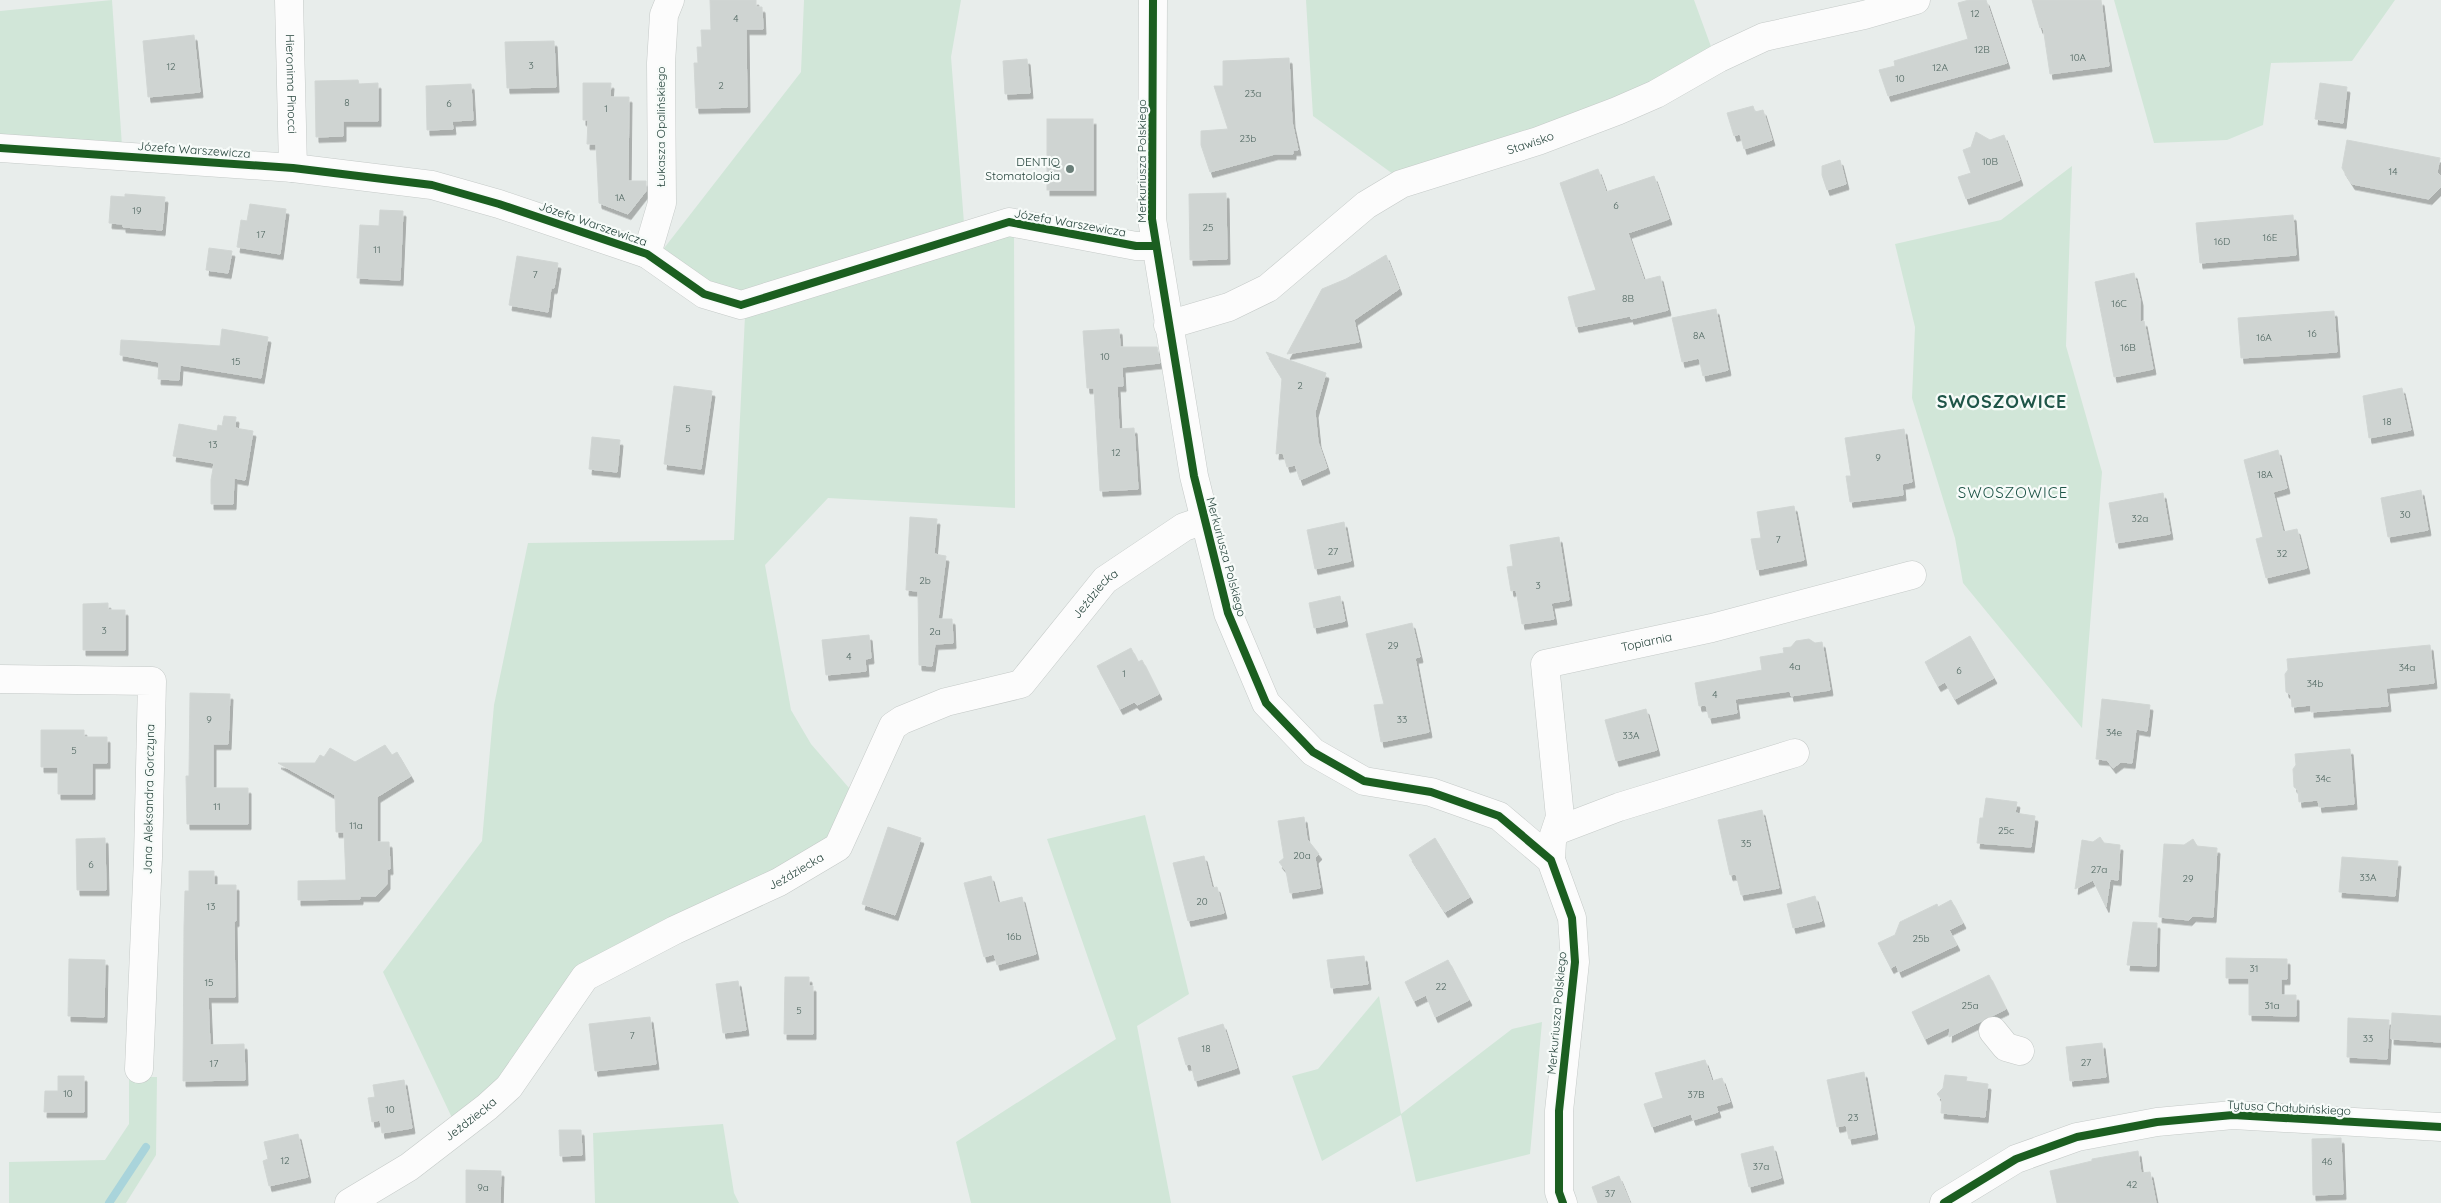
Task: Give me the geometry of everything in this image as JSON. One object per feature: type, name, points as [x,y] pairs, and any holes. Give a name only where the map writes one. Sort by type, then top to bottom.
[{"type":"street","name":"Hieronima Pinocci","points":[[289,0],[293,168]]},
{"type":"street","name":"Łukasza Opalińskiego","points":[[647,254],[662,203],[661,63],[664,15],[670,0]]},
{"type":"street","name":"Merkuriusza Polskiego","points":[[1153,0],[1152,219],[1194,476],[1228,613],[1266,703],[1313,752],[1364,780],[1431,792],[1500,816],[1550,860],[1572,918],[1575,962],[1560,1111],[1559,1192],[1563,1203]]},
{"type":"street","name":"Stawisko","points":[[1168,325],[1229,307],[1268,288],[1366,205],[1401,184],[1538,141],[1617,110],[1656,94],[1718,58],[1764,37],[1864,15],[1916,0]]},
{"type":"street","name":"Józefa Warszewicza","points":[[0,148],[293,168],[432,185],[499,204],[647,254],[704,294],[741,305],[1009,222],[1136,246],[1156,246]]},
{"type":"street","name":"Jeździecka","points":[[349,1203],[409,1168],[509,1088],[585,978],[675,930],[779,882],[838,847],[893,726],[902,720],[946,702],[1021,684],[1105,580],[1184,527],[1205,520]]},
{"type":"street","name":"Topiarnia","points":[[1550,860],[1552,841],[1560,817],[1545,664],[1712,628],[1912,575]]},
{"type":"street","name":"Jana Aleksandra Gorczyna","points":[[0,679],[152,681],[140,1069]]},
{"type":"street","points":[[1556,831],[1619,807],[1795,753]]},
{"type":"street","points":[[1993,1031],[2006,1047],[2020,1051]]},
{"type":"street","name":"Tytusa Chałubińskiego","points":[[1944,1203],[2016,1159],[2077,1136],[2157,1122],[2233,1115],[2441,1127]]},
{"type":"green space","points":[[112,0],[122,146],[0,136],[0,11]]},
{"type":"green space","points":[[804,0],[961,0],[951,57],[964,223],[736,292],[716,289],[658,256],[801,72]]},
{"type":"green space","points":[[1306,0],[1694,0],[1713,52],[1675,73],[1597,108],[1516,137],[1393,174],[1313,116]]},
{"type":"green space","points":[[2114,0],[2395,0],[2352,61],[2271,63],[2263,125],[2227,140],[2154,143]]},
{"type":"green space","points":[[2072,166],[2066,346],[2102,472],[2082,728],[1963,583],[1955,538],[1912,398],[1915,327],[1895,244],[2001,220]]},
{"type":"green space","points":[[1014,232],[1015,508],[828,498],[765,565],[791,710],[811,744],[856,796],[816,855],[579,966],[527,1054],[454,1122],[383,972],[482,841],[494,705],[528,543],[734,540],[745,316]]},
{"type":"green space","points":[[1145,815],[1189,994],[1137,1026],[1171,1203],[971,1203],[956,1142],[1116,1039],[1047,839]]},
{"type":"green space","points":[[1379,996],[1401,1114],[1512,1029],[1542,1022],[1530,1154],[1416,1182],[1401,1115],[1322,1161],[1292,1076],[1318,1069]]},
{"type":"green space","points":[[129,1077],[157,1077],[156,1155],[126,1203],[9,1203],[9,1162],[105,1160],[129,1124]]},
{"type":"green space","points":[[723,1124],[734,1193],[739,1203],[595,1203],[593,1133]]},
{"type":"building","points":[[710,0],[756,0],[756,7],[762,7],[763,29],[746,29],[747,107],[696,108],[694,63],[698,63],[697,47],[702,47],[701,30],[711,30]]},
{"type":"building","points":[[1969,0],[1986,0],[2007,63],[1888,96],[1879,70],[1895,66],[1894,61],[1968,39],[1958,3]]},
{"type":"building","points":[[2032,0],[2101,0],[2109,66],[2050,74],[2043,27],[2040,28]]},
{"type":"building","points":[[194,35],[200,92],[148,97],[143,41]]},
{"type":"building","points":[[554,41],[556,87],[507,88],[505,42]]},
{"type":"building","points":[[1289,58],[1292,122],[1298,150],[1293,150],[1293,154],[1275,154],[1210,172],[1201,145],[1201,131],[1228,129],[1214,86],[1223,86],[1223,61]]},
{"type":"building","points":[[1027,59],[1030,93],[1005,94],[1003,61]]},
{"type":"building","points":[[358,80],[359,84],[378,83],[378,121],[343,121],[343,136],[316,137],[315,81]]},
{"type":"building","points":[[583,83],[611,83],[610,97],[629,97],[628,181],[646,181],[646,191],[628,214],[599,203],[596,144],[587,144],[588,120],[583,120]]},
{"type":"building","points":[[2320,83],[2347,87],[2343,123],[2315,119]]},
{"type":"building","points":[[471,84],[473,120],[452,121],[453,129],[427,130],[426,86]]},
{"type":"building","points":[[1753,106],[1755,112],[1763,110],[1772,140],[1744,149],[1740,134],[1734,136],[1727,113]]},
{"type":"building","name":"DENTIQ Stomatologia","points":[[1047,119],[1093,119],[1093,190],[1047,190]]},
{"type":"building","points":[[1976,132],[1990,140],[2004,135],[2020,180],[1966,199],[1958,177],[1971,173],[1963,150],[1971,147]]},
{"type":"building","points":[[2347,140],[2440,158],[2437,172],[2441,176],[2441,187],[2429,199],[2352,184],[2342,168]]},
{"type":"building","points":[[1840,160],[1846,184],[1827,190],[1822,175],[1822,166]]},
{"type":"building","points":[[1598,169],[1606,192],[1654,176],[1669,219],[1628,233],[1644,280],[1660,276],[1668,310],[1631,319],[1630,316],[1576,327],[1568,297],[1596,290],[1560,183]]},
{"type":"building","points":[[1226,193],[1227,259],[1190,260],[1189,194]]},
{"type":"building","points":[[125,194],[165,197],[162,230],[123,227],[123,224],[109,223],[111,196],[125,197]]},
{"type":"building","points":[[250,204],[286,209],[280,254],[237,247],[241,220],[247,221]]},
{"type":"building","points":[[380,210],[403,211],[400,280],[357,278],[360,225],[379,226]]},
{"type":"building","points":[[2293,215],[2296,255],[2200,263],[2196,223]]},
{"type":"building","points":[[209,248],[232,251],[228,273],[206,270]]},
{"type":"building","points":[[1386,255],[1399,289],[1354,320],[1359,342],[1287,354],[1322,289],[1346,279]]},
{"type":"building","points":[[517,256],[558,263],[554,288],[551,288],[548,312],[509,305]]},
{"type":"building","points":[[2134,273],[2140,300],[2140,322],[2144,321],[2153,369],[2114,377],[2095,282]]},
{"type":"building","points":[[1716,309],[1728,370],[1703,376],[1699,358],[1682,362],[1672,318]]},
{"type":"building","points":[[2334,311],[2337,352],[2241,358],[2238,318]]},
{"type":"building","points":[[222,329],[268,337],[261,378],[180,365],[179,380],[158,379],[159,362],[120,355],[121,340],[220,346]]},
{"type":"building","points":[[1119,329],[1120,347],[1157,347],[1160,363],[1122,367],[1123,386],[1117,386],[1119,429],[1134,428],[1138,489],[1100,491],[1094,388],[1087,388],[1083,331]]},
{"type":"building","points":[[1266,352],[1326,373],[1315,412],[1318,442],[1327,468],[1300,480],[1295,465],[1287,467],[1283,453],[1276,454],[1282,378]]},
{"type":"building","points":[[674,386],[712,391],[701,469],[664,464]]},
{"type":"building","points":[[2402,388],[2411,430],[2369,438],[2363,396]]},
{"type":"building","points":[[224,416],[236,417],[235,428],[253,431],[245,480],[234,478],[233,504],[211,504],[211,480],[214,463],[173,456],[179,424],[217,431],[218,425],[222,426]]},
{"type":"building","points":[[1904,429],[1912,482],[1902,484],[1903,495],[1850,502],[1846,476],[1851,476],[1845,438]]},
{"type":"building","points":[[592,437],[620,440],[617,472],[589,469]]},
{"type":"building","points":[[2278,450],[2287,488],[2273,492],[2283,532],[2297,529],[2307,568],[2266,578],[2256,539],[2263,537],[2244,460]]},
{"type":"building","points":[[2421,490],[2428,530],[2388,537],[2381,498]]},
{"type":"building","points":[[2163,493],[2170,534],[2116,543],[2109,503]]},
{"type":"building","points":[[1794,506],[1804,560],[1757,570],[1751,539],[1761,538],[1757,512]]},
{"type":"building","points":[[910,517],[937,519],[934,554],[946,556],[938,619],[952,619],[953,643],[935,644],[932,666],[919,665],[918,591],[906,590]]},
{"type":"building","points":[[1344,522],[1351,561],[1315,569],[1307,530]]},
{"type":"building","points":[[1559,537],[1569,600],[1551,603],[1554,619],[1522,624],[1516,590],[1511,591],[1507,567],[1513,566],[1510,545]]},
{"type":"building","points":[[1340,596],[1345,621],[1314,628],[1309,603]]},
{"type":"building","points":[[108,603],[108,610],[125,610],[125,650],[83,650],[83,604]]},
{"type":"building","points":[[1412,623],[1420,657],[1415,658],[1429,732],[1381,742],[1374,705],[1384,704],[1366,634]]},
{"type":"building","points":[[869,635],[871,658],[865,659],[866,671],[826,675],[822,640]]},
{"type":"building","points":[[1970,636],[1994,678],[1955,699],[1945,682],[1938,686],[1925,662]]},
{"type":"building","points":[[1809,639],[1815,643],[1822,642],[1830,690],[1791,696],[1790,691],[1735,699],[1737,713],[1709,718],[1706,705],[1699,706],[1695,683],[1762,670],[1760,657],[1784,653],[1783,648],[1791,647],[1796,641]]},
{"type":"building","points":[[2430,645],[2434,683],[2386,688],[2388,706],[2311,712],[2311,705],[2292,707],[2291,695],[2286,692],[2285,674],[2288,670],[2287,659]]},
{"type":"building","points":[[1131,648],[1138,662],[1142,660],[1159,694],[1137,705],[1134,702],[1120,709],[1097,666]]},
{"type":"building","points":[[190,693],[230,694],[228,744],[213,744],[213,788],[248,788],[248,824],[187,824],[186,776],[189,776]]},
{"type":"building","points":[[2102,699],[2150,705],[2147,731],[2136,729],[2132,763],[2121,762],[2113,768],[2107,760],[2096,759]]},
{"type":"building","points":[[1646,709],[1657,750],[1616,761],[1605,720]]},
{"type":"building","points":[[41,730],[84,730],[84,737],[107,737],[107,763],[92,763],[92,794],[58,794],[58,767],[41,767]]},
{"type":"building","points":[[385,745],[392,755],[397,752],[411,776],[377,797],[377,842],[389,842],[390,869],[387,869],[387,884],[376,896],[360,896],[360,899],[298,900],[298,881],[346,880],[344,832],[336,832],[335,795],[278,763],[315,763],[320,755],[324,757],[330,748],[355,762]]},
{"type":"building","points":[[2350,749],[2354,804],[2319,807],[2318,800],[2299,802],[2298,790],[2294,787],[2293,769],[2296,765],[2295,754]]},
{"type":"building","points":[[1986,798],[2017,802],[2015,813],[2035,816],[2031,847],[1977,843],[1980,818],[1983,818]]},
{"type":"building","points":[[1762,810],[1779,888],[1741,895],[1736,874],[1730,875],[1718,820]]},
{"type":"building","points":[[1304,817],[1307,839],[1319,854],[1315,858],[1320,888],[1290,893],[1286,871],[1279,862],[1284,858],[1278,821]]},
{"type":"building","points":[[888,827],[921,838],[895,915],[862,904]]},
{"type":"building","points":[[2100,837],[2104,843],[2120,845],[2118,880],[2110,879],[2106,907],[2093,880],[2075,889],[2082,840],[2093,842]]},
{"type":"building","points":[[105,838],[106,890],[77,890],[76,839]]},
{"type":"building","points":[[1435,838],[1470,897],[1445,912],[1409,855]]},
{"type":"building","points":[[2193,839],[2197,846],[2217,848],[2213,917],[2193,916],[2189,920],[2159,917],[2164,844],[2184,845]]},
{"type":"building","points":[[1204,856],[1212,888],[1217,887],[1224,913],[1188,921],[1173,863]]},
{"type":"building","points":[[2342,857],[2398,861],[2395,896],[2339,892]]},
{"type":"building","points":[[189,871],[214,871],[214,885],[236,885],[236,921],[234,921],[235,997],[208,997],[210,1045],[244,1044],[245,1080],[183,1081],[185,891],[189,891]]},
{"type":"building","points":[[991,876],[998,903],[1022,897],[1036,954],[997,965],[994,954],[984,957],[964,883]]},
{"type":"building","points":[[1815,896],[1822,921],[1793,928],[1787,904]]},
{"type":"building","points":[[1951,900],[1963,923],[1949,930],[1957,945],[1899,972],[1896,965],[1891,968],[1878,943],[1895,935],[1900,922],[1937,904],[1938,907]]},
{"type":"building","points":[[2133,922],[2157,923],[2156,966],[2127,965]]},
{"type":"building","points":[[1364,956],[1368,984],[1331,988],[1327,960]]},
{"type":"building","points":[[2226,958],[2287,959],[2287,979],[2281,979],[2281,995],[2296,995],[2296,1016],[2249,1015],[2249,978],[2226,978]]},
{"type":"building","points":[[69,959],[105,960],[104,1017],[68,1016]]},
{"type":"building","points":[[1448,960],[1469,1000],[1435,1017],[1426,995],[1414,1001],[1405,982]]},
{"type":"building","points":[[1989,975],[2006,1009],[1949,1037],[1950,1027],[1925,1039],[1912,1012]]},
{"type":"building","points":[[785,977],[809,977],[809,986],[813,986],[813,1034],[784,1034]]},
{"type":"building","points":[[738,981],[746,1030],[723,1033],[716,984]]},
{"type":"building","points":[[2392,1013],[2441,1016],[2441,1042],[2391,1039]]},
{"type":"building","points":[[650,1017],[656,1064],[595,1071],[589,1024]]},
{"type":"building","points":[[2348,1018],[2389,1020],[2387,1059],[2347,1057]]},
{"type":"building","points":[[1223,1024],[1237,1068],[1195,1081],[1191,1064],[1186,1065],[1178,1038]]},
{"type":"building","points":[[2102,1043],[2106,1077],[2070,1081],[2066,1047]]},
{"type":"building","points":[[1705,1060],[1712,1081],[1722,1078],[1730,1102],[1716,1106],[1718,1112],[1693,1120],[1691,1114],[1652,1127],[1644,1104],[1663,1098],[1655,1073]]},
{"type":"building","points":[[1864,1072],[1875,1134],[1849,1139],[1846,1125],[1837,1127],[1827,1080]]},
{"type":"building","points":[[1945,1075],[1967,1077],[1966,1081],[1988,1084],[1985,1117],[1941,1113],[1942,1100],[1937,1094],[1943,1088]]},
{"type":"building","points":[[58,1076],[84,1076],[84,1112],[44,1112],[45,1091],[58,1091]]},
{"type":"building","points":[[404,1080],[412,1128],[382,1133],[380,1120],[372,1122],[368,1098],[375,1097],[373,1085]]},
{"type":"building","points":[[559,1130],[581,1130],[582,1155],[560,1156]]},
{"type":"building","points":[[298,1134],[308,1177],[269,1186],[263,1161],[268,1159],[264,1142]]},
{"type":"building","points":[[2341,1138],[2343,1194],[2313,1195],[2312,1139]]},
{"type":"building","points":[[1773,1146],[1781,1178],[1749,1187],[1741,1154]]},
{"type":"building","points":[[2138,1151],[2141,1173],[2150,1172],[2156,1203],[2057,1203],[2050,1171],[2092,1161],[2092,1159]]},
{"type":"building","points":[[466,1170],[501,1171],[500,1203],[466,1203]]},
{"type":"building","points":[[1619,1176],[1630,1203],[1598,1203],[1592,1187]]},
{"type":"waterway","points":[[109,1203],[146,1147]]},
{"type":"cycle path","points":[[1153,0],[1152,219],[1194,476],[1228,613],[1266,703],[1313,752],[1364,781],[1431,792],[1499,816],[1551,860],[1572,918],[1575,962],[1559,1111],[1559,1192],[1563,1203]]},
{"type":"cycle path","points":[[0,148],[293,168],[432,185],[499,204],[647,254],[704,294],[741,305],[1009,222],[1136,246],[1156,246]]},
{"type":"cycle path","points":[[1944,1203],[2016,1159],[2077,1137],[2157,1122],[2233,1115],[2441,1127]]},
{"type":"place","name":"DENTIQ Stomatologia","points":[[1070,169]]},
{"type":"district","name":"SWOSZOWICE","points":[[2002,402]]},
{"type":"district","name":"SWOSZOWICE","points":[[2013,493]]}]
